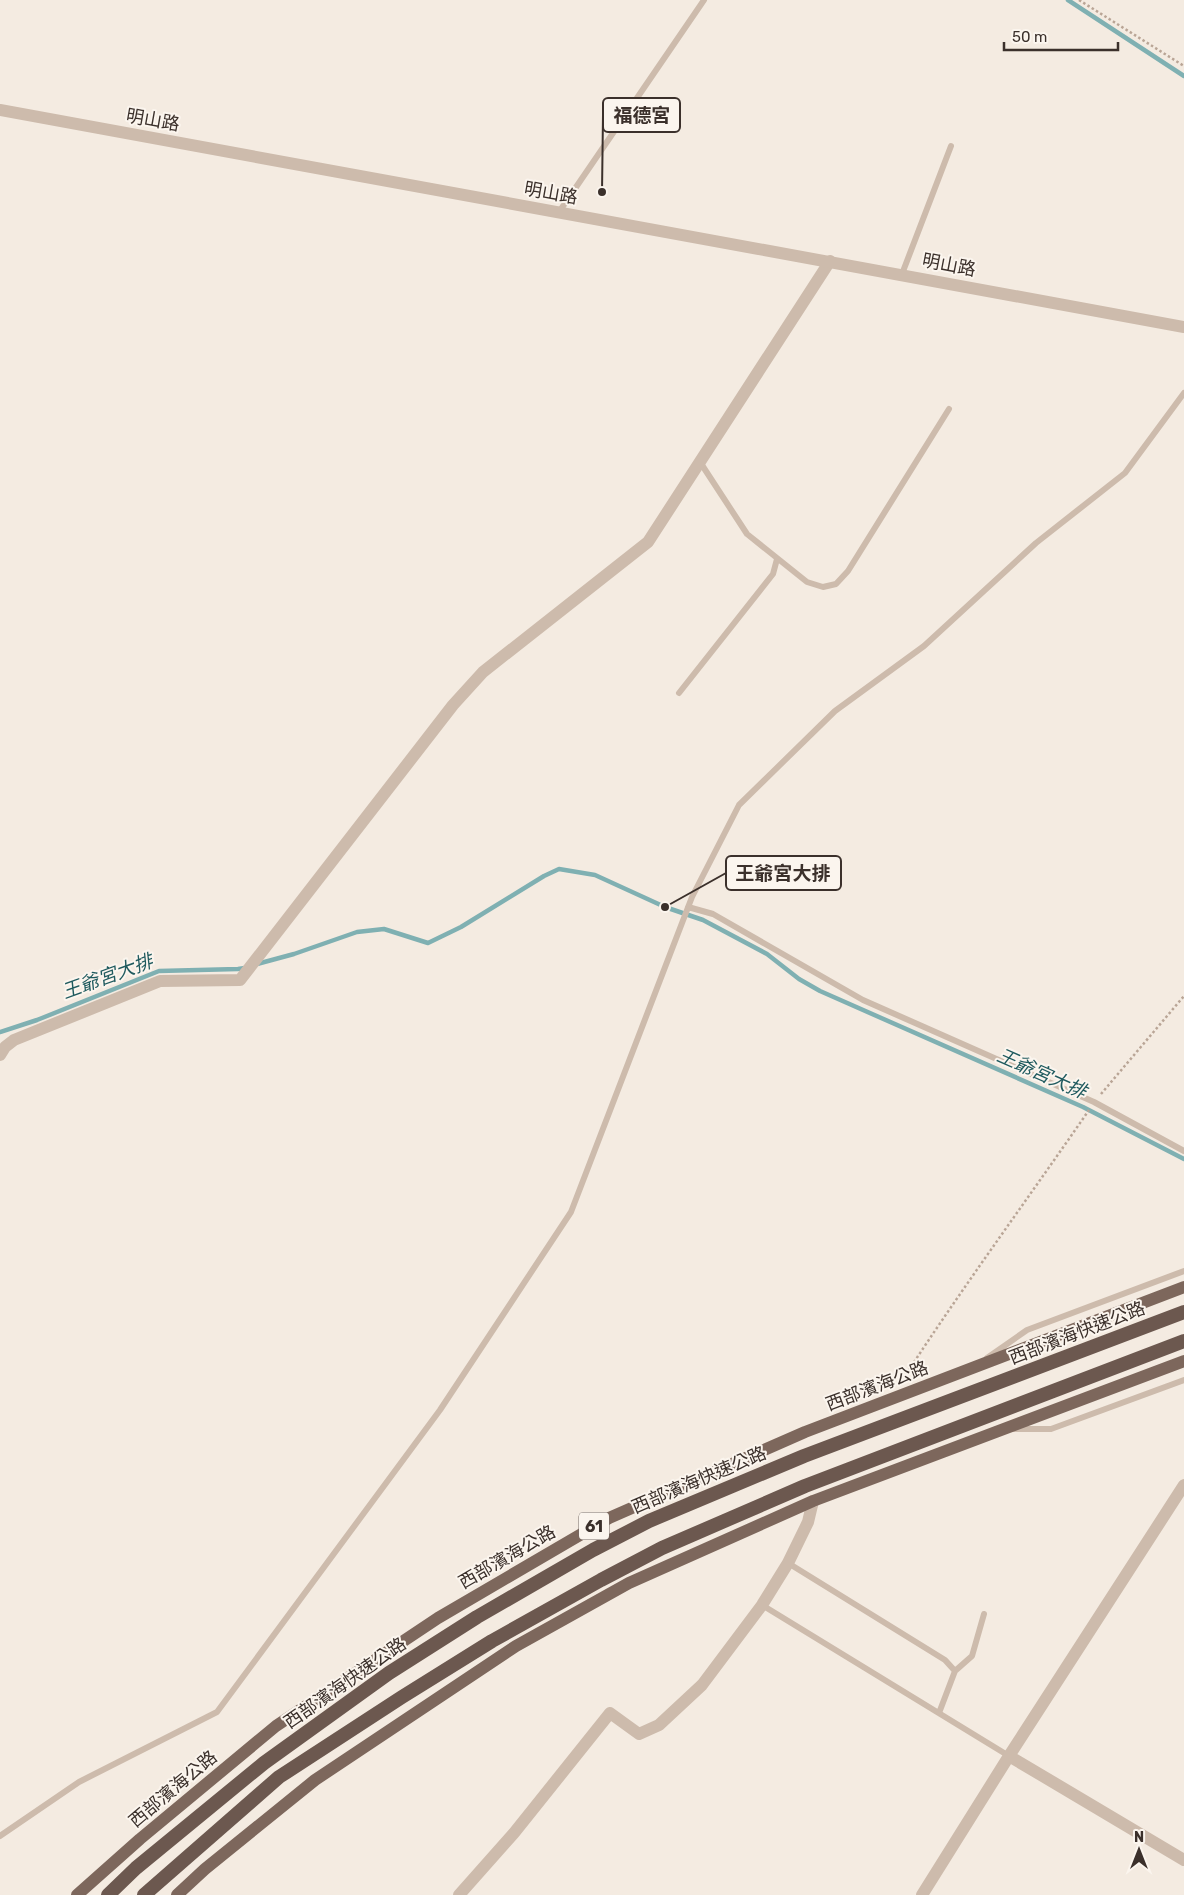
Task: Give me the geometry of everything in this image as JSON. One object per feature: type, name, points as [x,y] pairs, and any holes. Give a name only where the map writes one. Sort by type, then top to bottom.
[{"type":"highway","name":"西部濱海快速公路","points":[[108,1895],[136,1868],[264,1763],[389,1673],[477,1617],[593,1550],[649,1521],[804,1456],[1184,1312]]},
{"type":"highway","points":[[144,1895],[279,1777],[492,1641],[600,1580],[662,1548],[805,1486],[1184,1341]]},
{"type":"main road","name":"西部濱海公路","points":[[76,1895],[276,1726],[438,1618],[609,1518],[805,1432],[1184,1287]]},
{"type":"main road","points":[[177,1895],[205,1869],[314,1780],[516,1646],[629,1583],[813,1501],[1184,1361]]},
{"type":"street","name":"明山路","points":[[0,110],[1184,327]]},
{"type":"street","points":[[0,1055],[5,1047],[14,1040],[160,981],[240,980],[453,704],[483,672],[648,542],[830,261]]},
{"type":"street","points":[[922,1895],[1009,1756],[1184,1485]]},
{"type":"street","points":[[459,1895],[514,1833],[610,1713],[639,1734],[659,1725],[702,1685],[762,1605],[788,1562],[808,1522],[813,1501]]},
{"type":"street","points":[[1009,1756],[1184,1860]]},
{"type":"lane","points":[[559,212],[704,0]]},
{"type":"lane","points":[[902,274],[951,146]]},
{"type":"lane","points":[[0,1836],[79,1782],[217,1712],[440,1410],[571,1212],[683,920],[739,805],[835,711],[924,646],[1036,543],[1125,473],[1184,393]]},
{"type":"lane","points":[[700,462],[747,534],[807,582],[823,587],[836,584],[848,571],[949,408]]},
{"type":"lane","points":[[680,694],[773,574],[777,559]]},
{"type":"lane","points":[[688,908],[713,914],[863,1000],[1094,1102],[1184,1151]]},
{"type":"lane","points":[[974,1367],[1027,1330],[1184,1271]]},
{"type":"lane","points":[[1006,1429],[1051,1429],[1184,1380]]},
{"type":"lane","points":[[788,1562],[945,1660],[955,1671]]},
{"type":"lane","points":[[762,1605],[1009,1756]]},
{"type":"lane","points":[[939,1713],[955,1671],[972,1656],[984,1614]]},
{"type":"path","points":[[1079,0],[1184,66]]},
{"type":"path","points":[[1094,1102],[1184,996]]},
{"type":"path","points":[[890,1399],[947,1310],[1020,1210],[1085,1116]]},
{"type":"waterway","points":[[1068,0],[1184,76]]},
{"type":"waterway","name":"王爺宮大排","points":[[257,964],[294,954],[357,932],[384,929],[428,943],[461,927],[544,876],[559,869],[595,875],[665,907],[703,920],[767,954],[799,979],[820,991],[1083,1107],[1184,1159]]},
{"type":"waterway","name":"王爺宮大排","points":[[0,1032],[37,1020],[159,971],[245,968]]},
{"type":"place","name":"福德宮","points":[[602,192]]},
{"type":"place","name":"王爺宮大排","points":[[665,907]]}]
